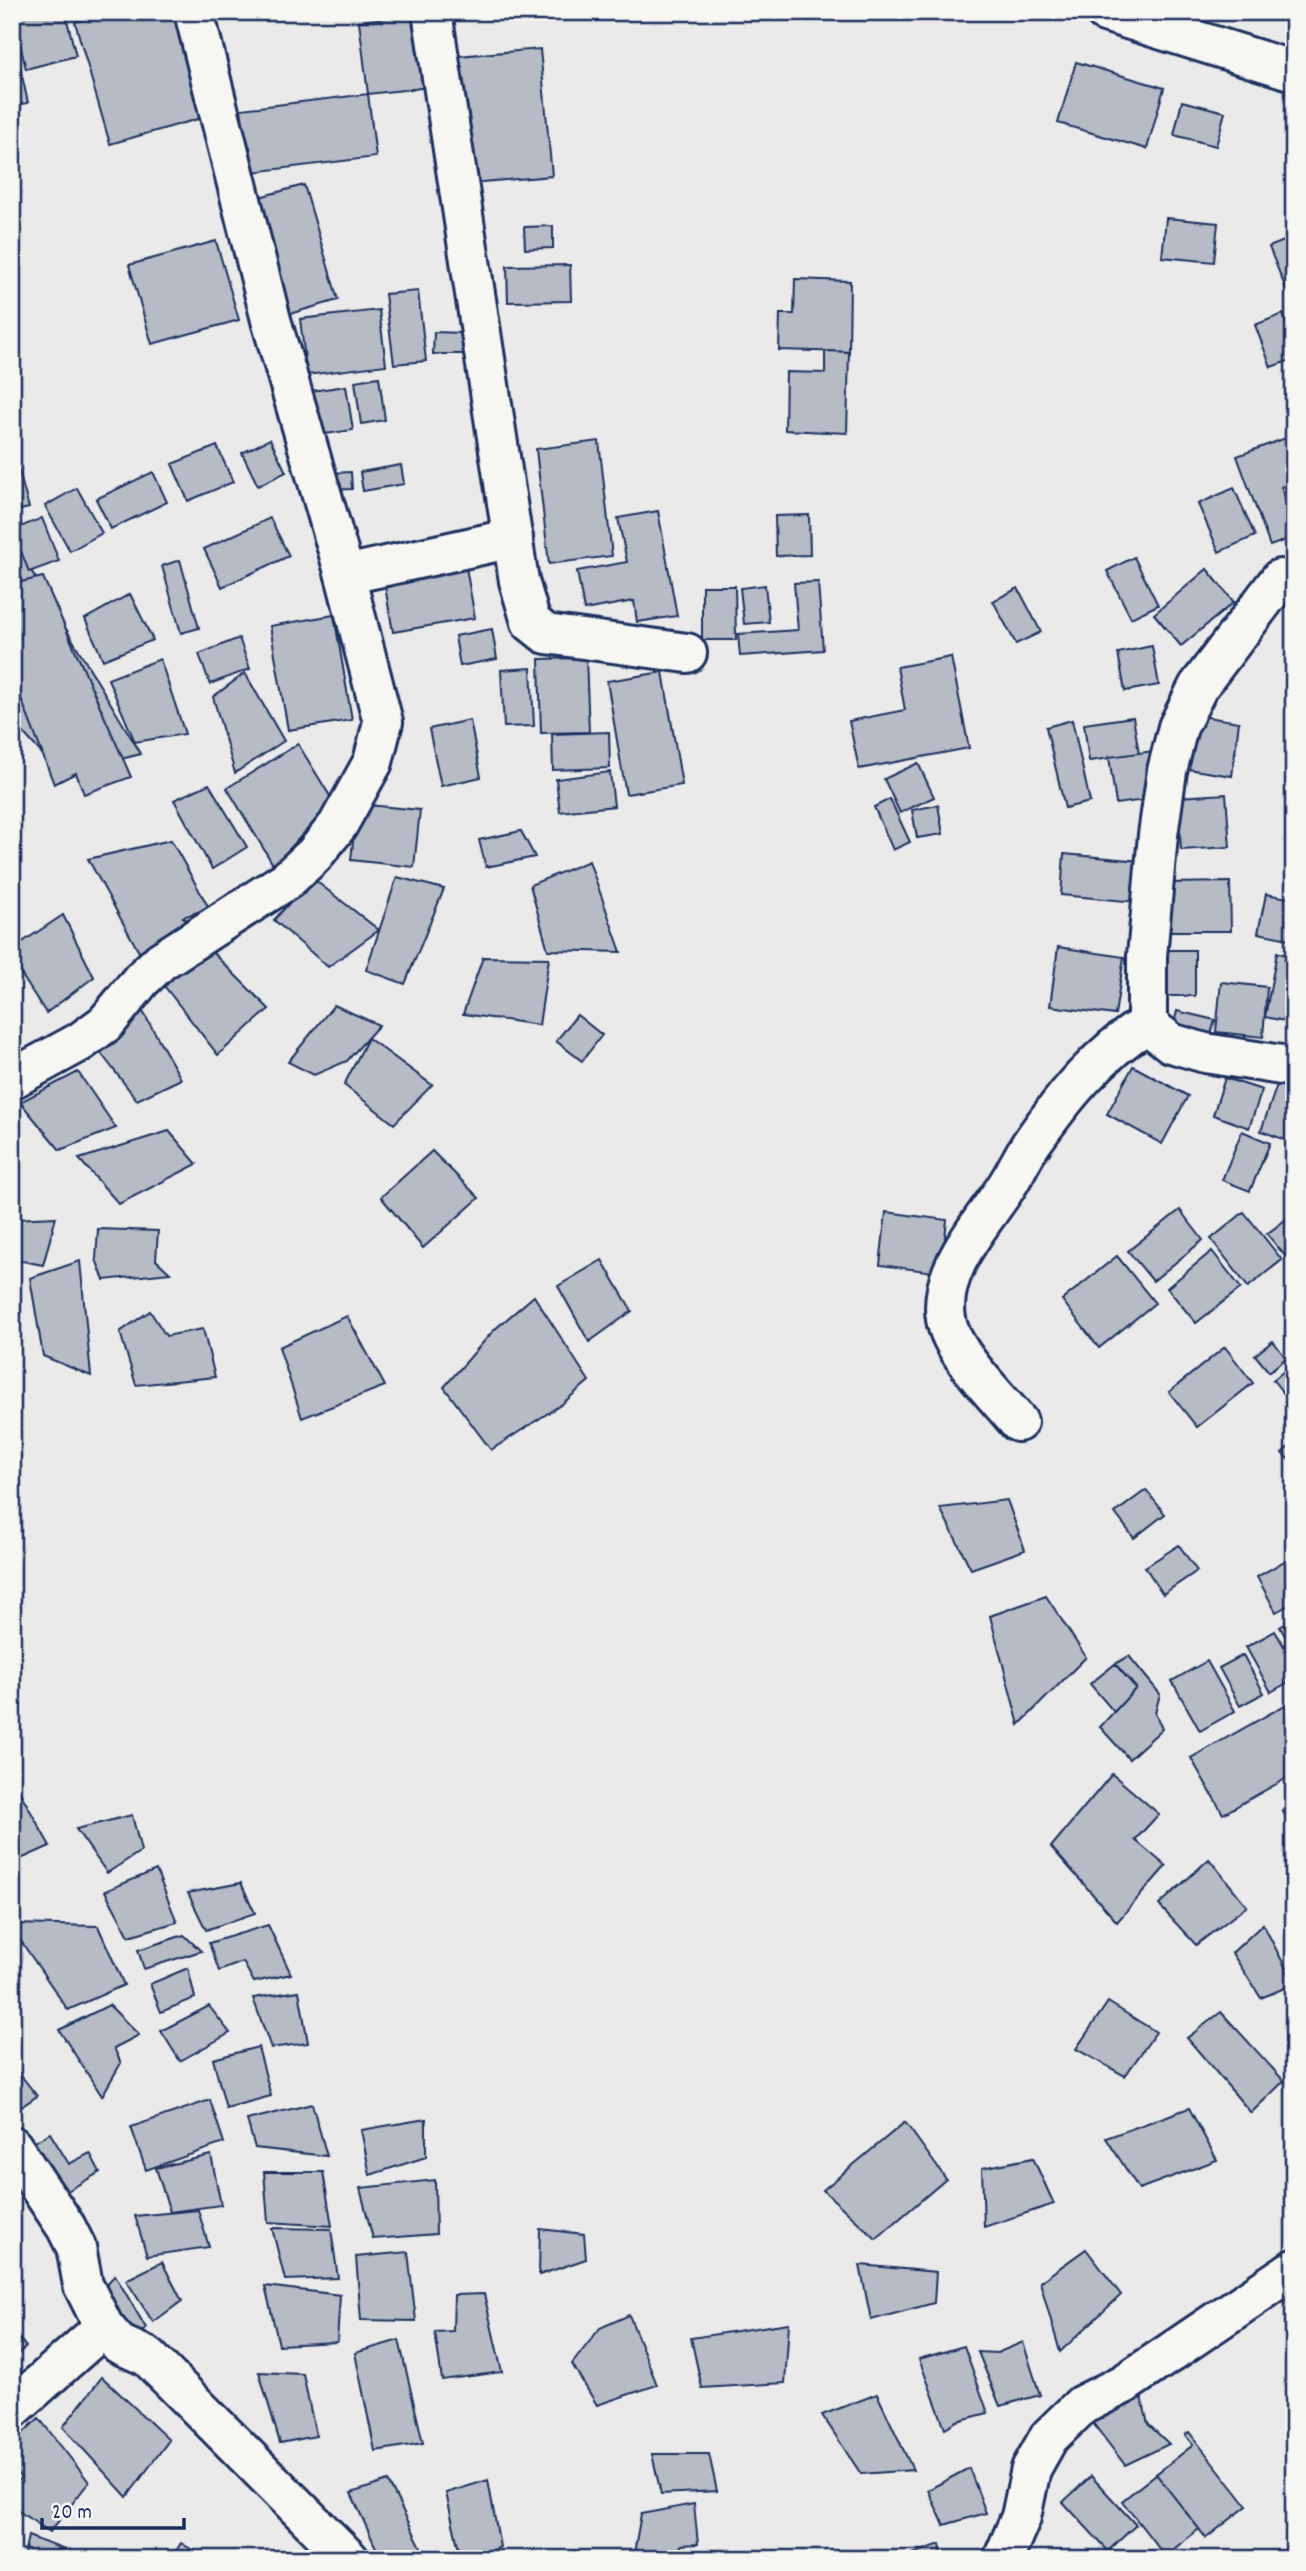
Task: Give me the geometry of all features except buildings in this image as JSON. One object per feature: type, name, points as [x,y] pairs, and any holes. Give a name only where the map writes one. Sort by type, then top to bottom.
[{"type":"main road","points":[[12,1079],[97,1030],[161,961],[286,880],[314,855],[338,825],[373,762],[383,722],[345,575],[271,320],[194,12]]},
{"type":"main road","points":[[432,12],[519,581],[531,622],[546,634],[687,653]]},
{"type":"main road","points":[[1105,12],[1294,71]]},
{"type":"main road","points":[[345,575],[513,538]]},
{"type":"main road","points":[[1147,1024],[1147,956],[1158,835],[1167,771],[1178,727],[1198,687],[1280,579]]},
{"type":"main road","points":[[1147,1024],[1171,1043],[1205,1053],[1294,1068]]},
{"type":"main road","points":[[1018,1422],[955,1345],[946,1319],[945,1293],[964,1250],[1012,1179],[1032,1143],[1081,1079],[1122,1039],[1147,1024]]},
{"type":"main road","points":[[12,2146],[66,2227],[76,2247],[83,2285],[104,2327],[118,2344],[148,2357],[349,2559]]},
{"type":"main road","points":[[1003,2559],[1021,2517],[1031,2469],[1049,2437],[1082,2405],[1124,2384],[1294,2269]]},
{"type":"main road","points":[[12,2409],[104,2327]]}]
